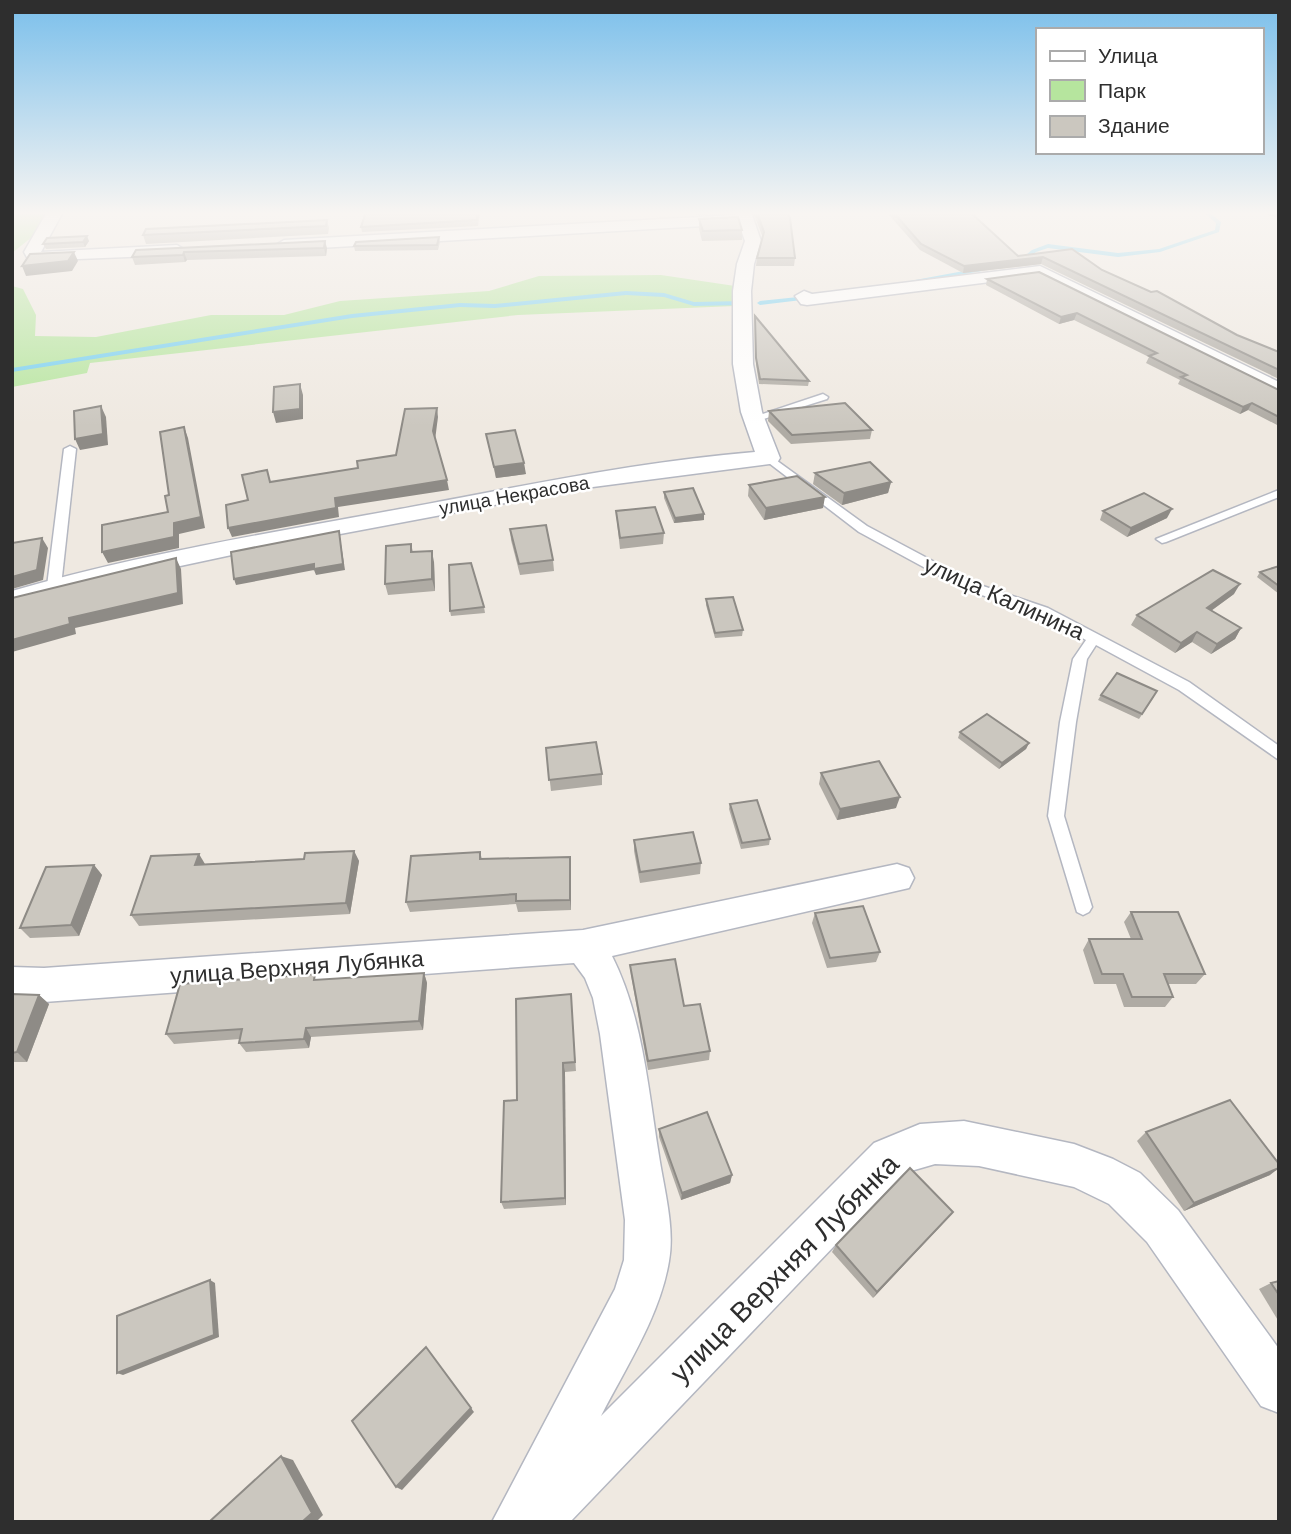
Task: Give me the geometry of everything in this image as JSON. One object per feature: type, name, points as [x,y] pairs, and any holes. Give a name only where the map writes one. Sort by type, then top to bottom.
[{"type":"street","points":[[743,284],[743,360],[752,419],[769,458]]},
{"type":"street","points":[[806,298],[931,284]]},
{"type":"street","points":[[1065,284],[1279,390]]},
{"type":"street","name":"улица Некрасова","points":[[12,600],[54,586],[192,555],[555,487],[718,462],[769,458]]},
{"type":"street","name":"улица Верхняя Лубянка","points":[[12,984],[44,985],[583,946],[897,878]]},
{"type":"street","points":[[519,1522],[636,1298],[647,1260],[647,1220],[620,1034],[612,998],[599,968],[583,946]]},
{"type":"street","name":"улица Верхняя Лубянка","points":[[533,1522],[889,1158],[911,1146],[937,1141],[968,1141],[1065,1165],[1108,1179],[1140,1200],[1278,1389]]},
{"type":"lane","points":[[752,419],[823,397]]},
{"type":"lane","points":[[54,586],[70,449]]},
{"type":"lane","name":"улица Калинина","points":[[769,458],[863,529],[969,586],[1043,611],[1185,686],[1279,754]]},
{"type":"lane","points":[[1161,539],[1279,493]]},
{"type":"lane","points":[[1083,907],[1056,816],[1068,722],[1080,659],[1093,639]]},
{"type":"green space","points":[[514,284],[719,284],[735,286],[735,306],[518,315],[90,363],[87,373],[12,387],[12,286],[23,289],[36,315],[35,336],[96,337],[211,315],[284,315],[340,301],[489,291]]},
{"type":"building","points":[[996,284],[1063,284],[1279,390],[1279,417],[1252,403],[1243,407],[1181,377],[1187,375],[1149,356],[1157,353],[1077,313],[1061,317]]},
{"type":"building","points":[[1099,284],[1132,284],[1151,292],[1157,291],[1237,335],[1279,352],[1279,370]]},
{"type":"building","points":[[755,316],[809,381],[760,379],[756,358]]},
{"type":"building","points":[[300,384],[300,409],[273,412],[274,387]]},
{"type":"building","points":[[845,403],[872,430],[792,435],[769,411]]},
{"type":"building","points":[[101,406],[103,434],[75,439],[74,411]]},
{"type":"building","points":[[437,408],[433,431],[447,480],[335,498],[336,508],[228,528],[226,505],[248,500],[242,475],[267,470],[270,482],[358,468],[357,461],[396,455],[405,409]]},
{"type":"building","points":[[184,427],[201,517],[174,523],[174,537],[102,552],[102,525],[168,512],[165,496],[169,495],[160,432]]},
{"type":"building","points":[[515,430],[524,463],[494,467],[486,434]]},
{"type":"building","points":[[870,462],[891,482],[844,493],[815,473]]},
{"type":"building","points":[[797,476],[825,497],[766,508],[749,485]]},
{"type":"building","points":[[693,488],[704,514],[675,518],[664,492]]},
{"type":"building","points":[[1144,493],[1172,509],[1131,528],[1103,511]]},
{"type":"building","points":[[655,507],[664,533],[620,538],[616,511]]},
{"type":"building","points":[[546,525],[553,560],[519,564],[510,529]]},
{"type":"building","points":[[339,531],[343,564],[314,569],[314,564],[234,579],[231,552]]},
{"type":"building","points":[[42,538],[37,570],[12,577],[12,543]]},
{"type":"building","points":[[411,544],[411,552],[432,551],[432,579],[385,584],[386,546]]},
{"type":"building","points":[[176,558],[178,593],[69,618],[70,624],[12,640],[12,598]]},
{"type":"building","points":[[471,563],[484,607],[450,611],[449,565]]},
{"type":"building","points":[[1279,566],[1279,586],[1260,572]]},
{"type":"building","points":[[1213,570],[1240,584],[1207,608],[1241,628],[1217,644],[1197,632],[1181,643],[1137,615]]},
{"type":"building","points":[[733,597],[743,630],[715,633],[706,599]]},
{"type":"building","points":[[1117,673],[1157,691],[1142,714],[1101,695]]},
{"type":"building","points":[[987,714],[1029,743],[1002,763],[960,732]]},
{"type":"building","points":[[596,742],[602,774],[549,780],[546,748]]},
{"type":"building","points":[[879,761],[900,797],[840,809],[821,773]]},
{"type":"building","points":[[757,800],[770,839],[742,843],[730,804]]},
{"type":"building","points":[[693,832],[701,863],[640,872],[634,840]]},
{"type":"building","points":[[354,851],[346,903],[131,915],[151,856],[199,854],[195,865],[304,859],[305,853]]},
{"type":"building","points":[[480,852],[480,859],[570,857],[570,900],[516,901],[516,894],[406,902],[411,856]]},
{"type":"building","points":[[94,865],[71,925],[20,928],[46,867]]},
{"type":"building","points":[[863,906],[880,952],[830,958],[815,913]]},
{"type":"building","points":[[1131,912],[1178,912],[1205,974],[1164,974],[1173,997],[1132,997],[1123,974],[1102,974],[1089,939],[1142,939]]},
{"type":"building","points":[[675,959],[684,1006],[700,1004],[710,1051],[648,1061],[630,965]]},
{"type":"building","points":[[424,973],[419,1021],[306,1028],[304,1039],[239,1043],[242,1029],[166,1034],[180,984],[315,974],[314,980]]},
{"type":"building","points":[[12,994],[39,995],[17,1052],[12,1053]]},
{"type":"building","points":[[571,994],[575,1062],[563,1063],[565,1198],[501,1202],[504,1101],[517,1100],[516,999]]},
{"type":"building","points":[[1230,1100],[1279,1164],[1279,1168],[1194,1203],[1146,1132]]},
{"type":"building","points":[[707,1112],[732,1175],[682,1193],[659,1129]]},
{"type":"building","points":[[910,1168],[953,1212],[877,1292],[836,1245]]},
{"type":"building","points":[[210,1280],[214,1335],[117,1373],[117,1316]]},
{"type":"building","points":[[1279,1281],[1279,1295],[1271,1283]]},
{"type":"building","points":[[426,1347],[471,1408],[396,1487],[352,1421]]},
{"type":"building","points":[[281,1456],[312,1513],[302,1522],[209,1522]]},
{"type":"waterway","points":[[12,370],[352,316],[460,305],[495,306],[626,293],[664,295],[694,304],[743,303]]},
{"type":"waterway","points":[[760,303],[808,298]]}]
